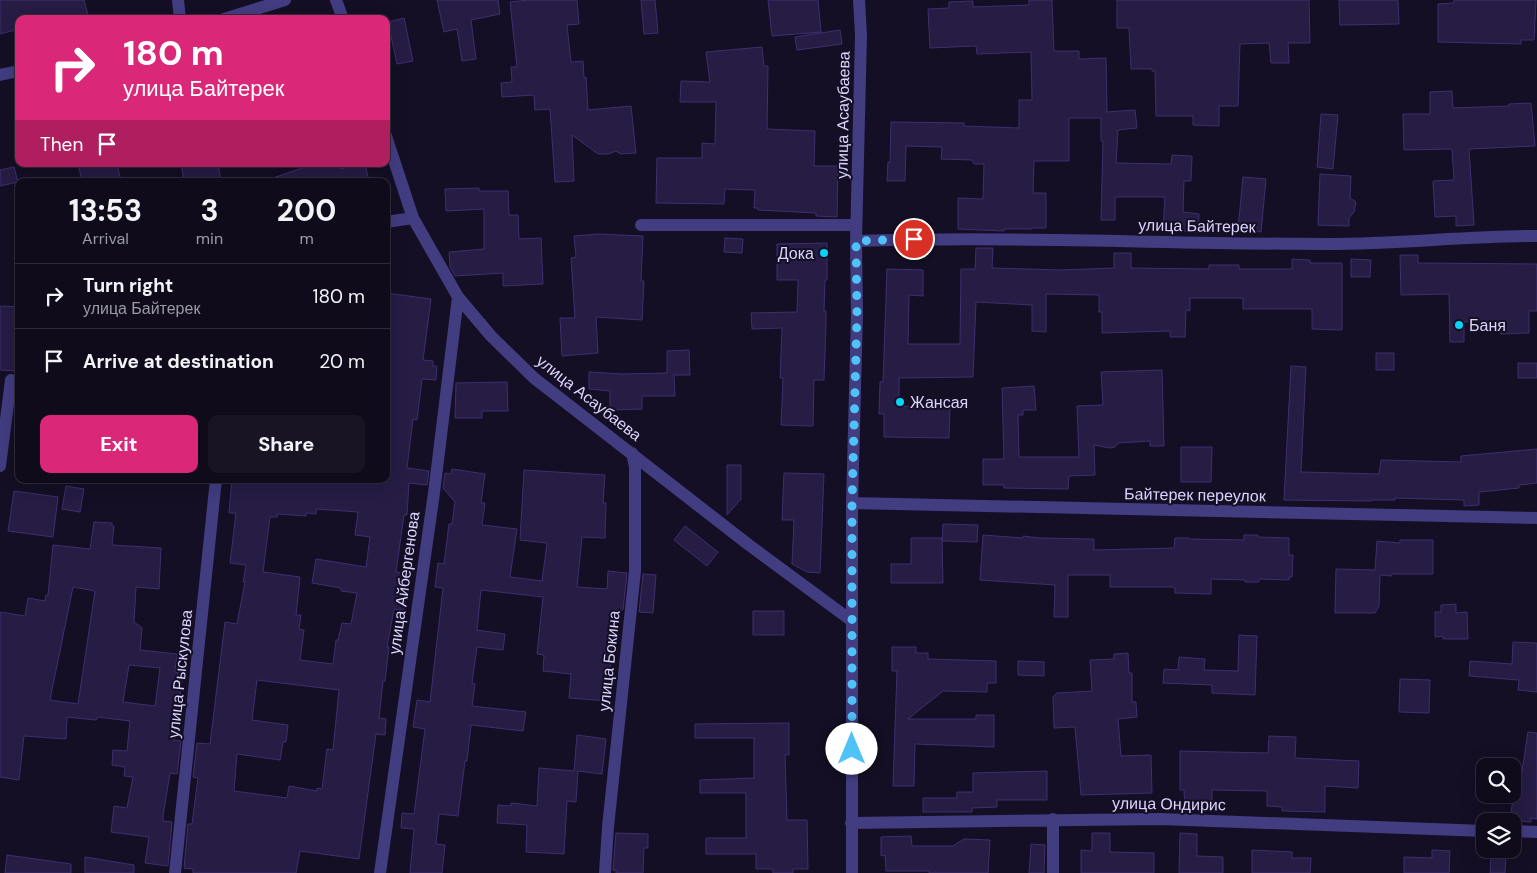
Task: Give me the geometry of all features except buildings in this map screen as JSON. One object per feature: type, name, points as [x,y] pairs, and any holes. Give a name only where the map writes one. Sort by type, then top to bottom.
[{"type":"street","points":[[178,0],[180,15]]},
{"type":"street","points":[[237,15],[284,0]]},
{"type":"street","points":[[336,0],[342,15]]},
{"type":"street","name":"улица Асаубаева","points":[[852,873],[852,504],[861,35],[859,0]]},
{"type":"street","points":[[0,75],[15,72]]},
{"type":"street","name":"улица Асаубаева","points":[[390,148],[413,218],[458,297],[491,336],[534,378],[750,545],[852,621]]},
{"type":"street","points":[[390,221],[413,218]]},
{"type":"street","points":[[641,225],[856,225]]},
{"type":"street","name":"улица Байтерек","points":[[856,241],[1020,239],[1330,244],[1426,241],[1496,236],[1537,236]]},
{"type":"street","name":"улица Айбергенова","points":[[380,873],[434,492],[458,297]]},
{"type":"street","points":[[0,466],[11,380]]},
{"type":"street","name":"улица Бокина","points":[[605,873],[608,827],[635,571],[635,467],[632,453]]},
{"type":"street","name":"улица Рыскулова","points":[[175,873],[216,483]]},
{"type":"street","name":"Байтерек переулок","points":[[852,504],[1537,518]]},
{"type":"street","name":"улица Ондирис","points":[[851,823],[1160,819],[1476,830]]},
{"type":"street","points":[[1053,820],[1053,873]]},
{"type":"street","points":[[1521,831],[1537,832]]},
{"type":"place","name":"Дока","points":[[824,253]]},
{"type":"place","name":"Баня","points":[[1459,325]]},
{"type":"place","name":"Жансая","points":[[900,402]]},
{"type":"route","points":[[852,749],[852,504],[857,314],[856,241],[914,239]]}]
